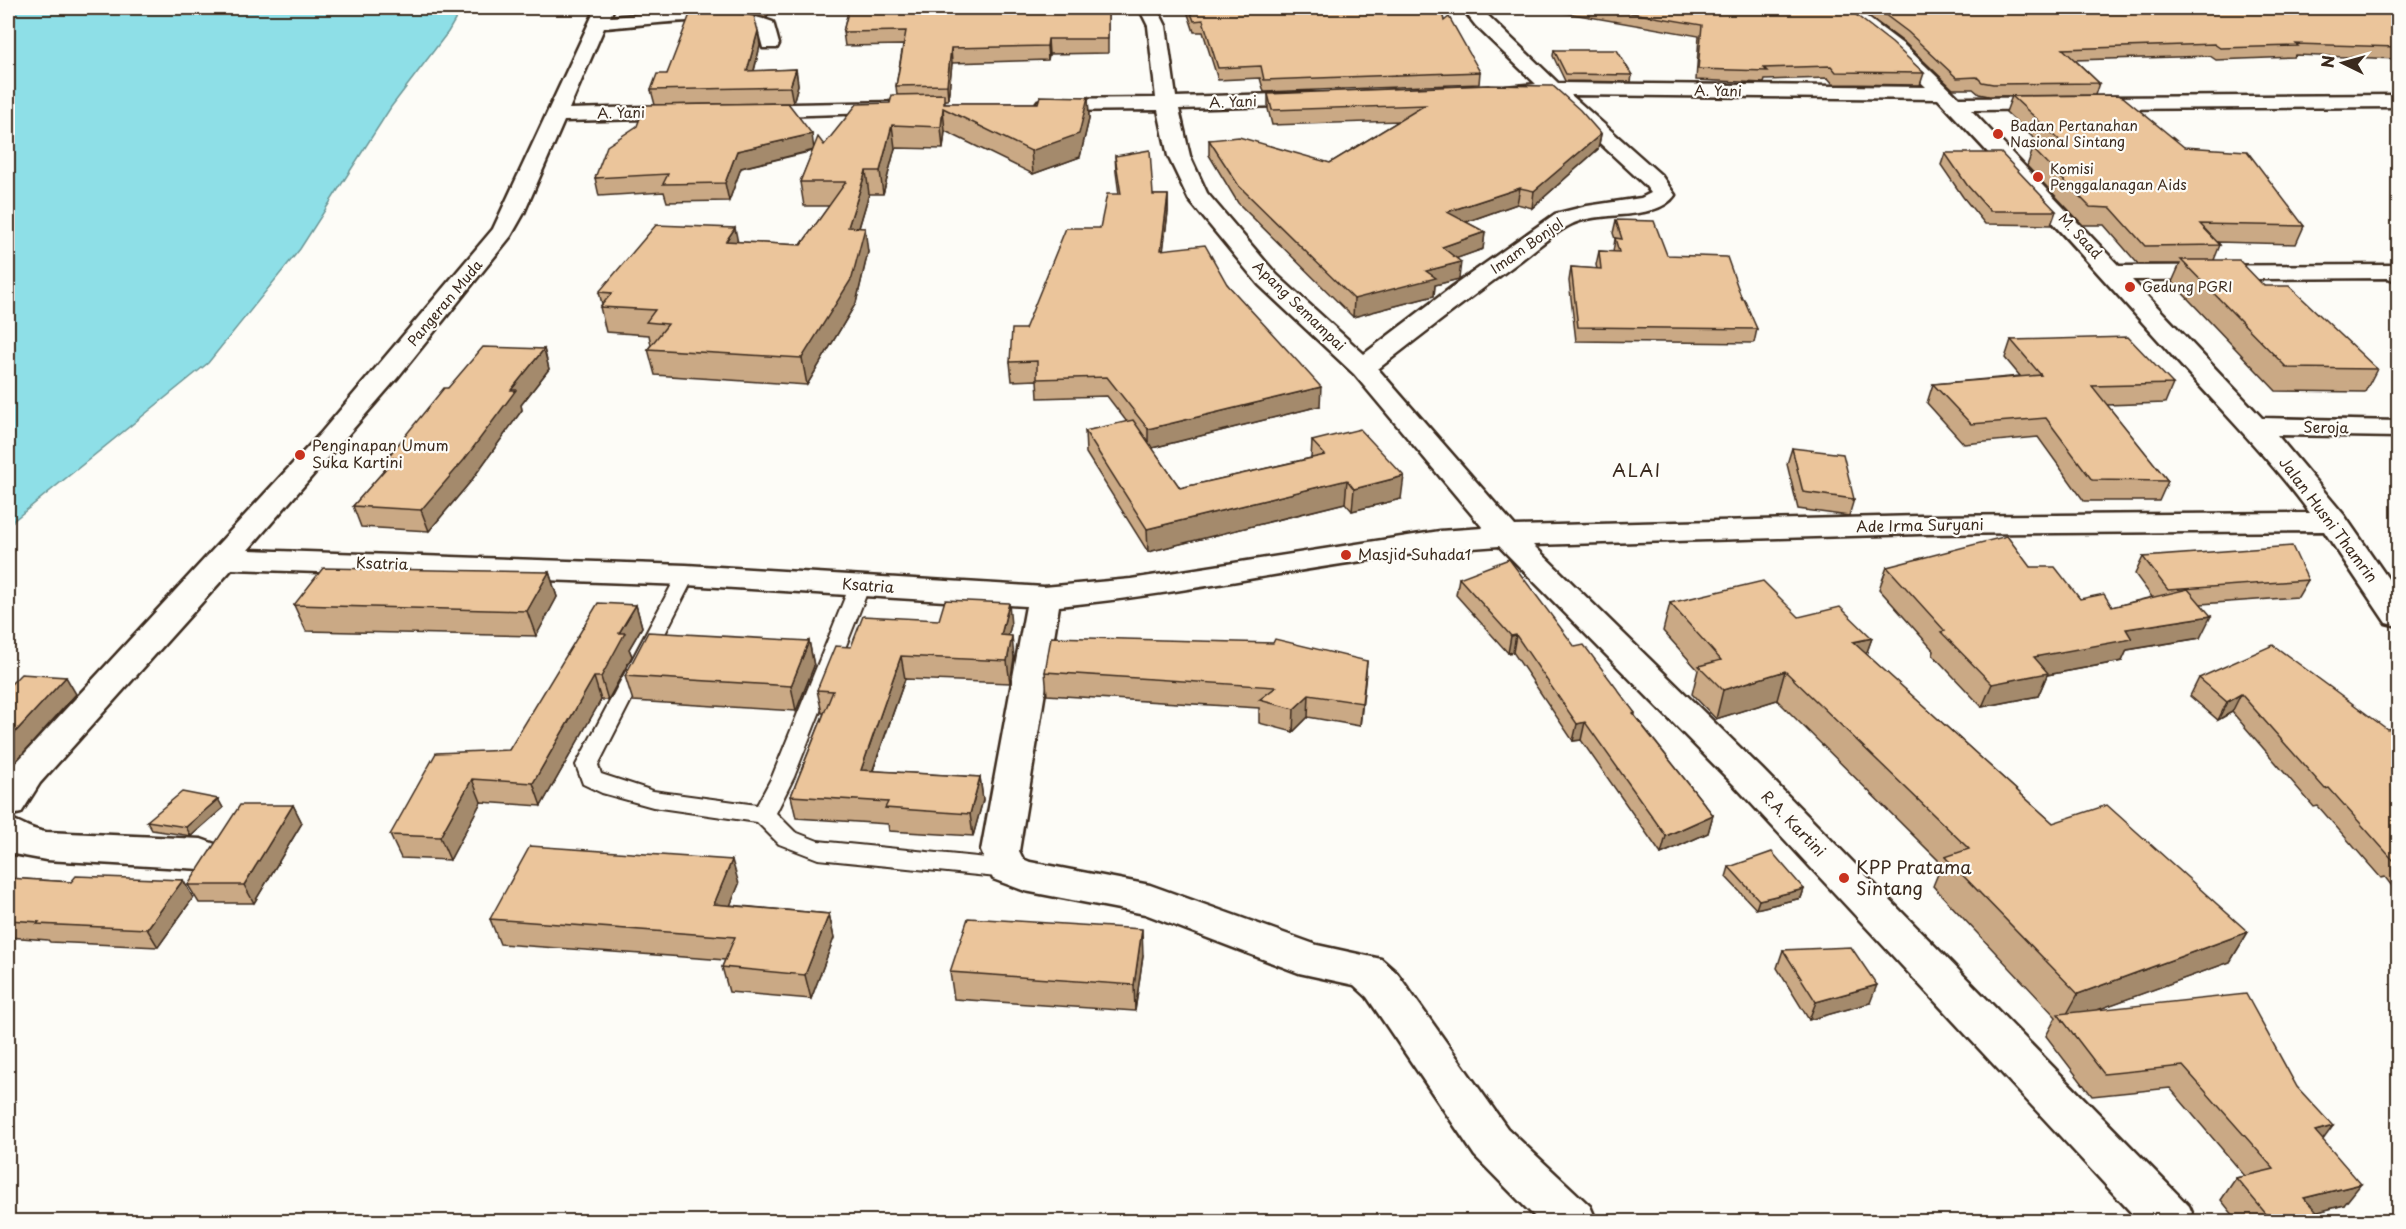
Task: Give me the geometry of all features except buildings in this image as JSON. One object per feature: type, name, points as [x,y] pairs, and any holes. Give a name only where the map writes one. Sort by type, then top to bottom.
[{"type":"street","name":"Apang Semampai","points":[[1148,8],[1157,26],[1167,103],[1179,156],[1197,195],[1268,280],[1363,368],[1507,536]]},
{"type":"street","name":"Imam Bonjol","points":[[1363,368],[1461,292],[1563,219],[1581,213],[1654,202],[1664,195],[1653,180],[1482,22],[1471,8]]},
{"type":"street","name":"M. Saad","points":[[1844,8],[1903,54],[1949,98],[2114,273],[2188,358],[2254,426]]},
{"type":"street","points":[[601,15],[757,20],[767,26],[770,44]]},
{"type":"street","name":"Pangeran Muda","points":[[8,803],[27,774],[224,559],[414,340],[503,231],[601,15]]},
{"type":"street","name":"A. Yani","points":[[1498,92],[1553,89],[1949,98],[2398,101]]},
{"type":"street","name":"A. Yani","points":[[1027,106],[1330,98]]},
{"type":"street","name":"A. Yani","points":[[557,115],[921,108]]},
{"type":"street","points":[[2114,273],[2397,272]]},
{"type":"street","name":"Seroja","points":[[2254,426],[2398,429]]},
{"type":"street","name":"Jalan Husni Thamrin","points":[[2254,426],[2296,474],[2333,522],[2398,616]]},
{"type":"street","name":"Ade Irma Suryani","points":[[1507,536],[1920,525],[2333,522]]},
{"type":"street","name":"Ksatria","points":[[224,559],[686,575],[1044,597],[1141,588],[1440,540],[1507,536]]},
{"type":"street","name":"R.A. Kartini","points":[[1507,536],[1749,778],[2172,1221]]},
{"type":"street","points":[[1044,597],[1000,851],[1007,869],[1025,876],[1150,900],[1314,961],[1366,971],[1382,985],[1491,1142],[1573,1221]]},
{"type":"street","points":[[8,832],[18,842],[46,846],[201,854]]},
{"type":"lane","points":[[686,575],[587,765],[591,779],[611,789],[703,808],[764,814],[789,841],[818,850],[1007,869]]},
{"type":"lane","points":[[764,814],[783,777],[860,585]]},
{"type":"water","points":[[8,8],[462,8],[448,32],[391,107],[300,249],[208,363],[8,525]]},
{"type":"place","name":"Badan Pertanahan Nasional Sintang","points":[[1998,134]]},
{"type":"place","name":"Komisi Penggalanagan Aids","points":[[2038,177]]},
{"type":"place","name":"Gedung PGRI","points":[[2130,287]]},
{"type":"place","name":"Penginapan Umum Suka Kartini","points":[[300,455]]},
{"type":"place","name":"Masjid Suhada1","points":[[1346,555]]},
{"type":"place","name":"KPP Pratama Sintang","points":[[1844,878]]},
{"type":"district","name":"ALAI","points":[[1637,471]]}]
